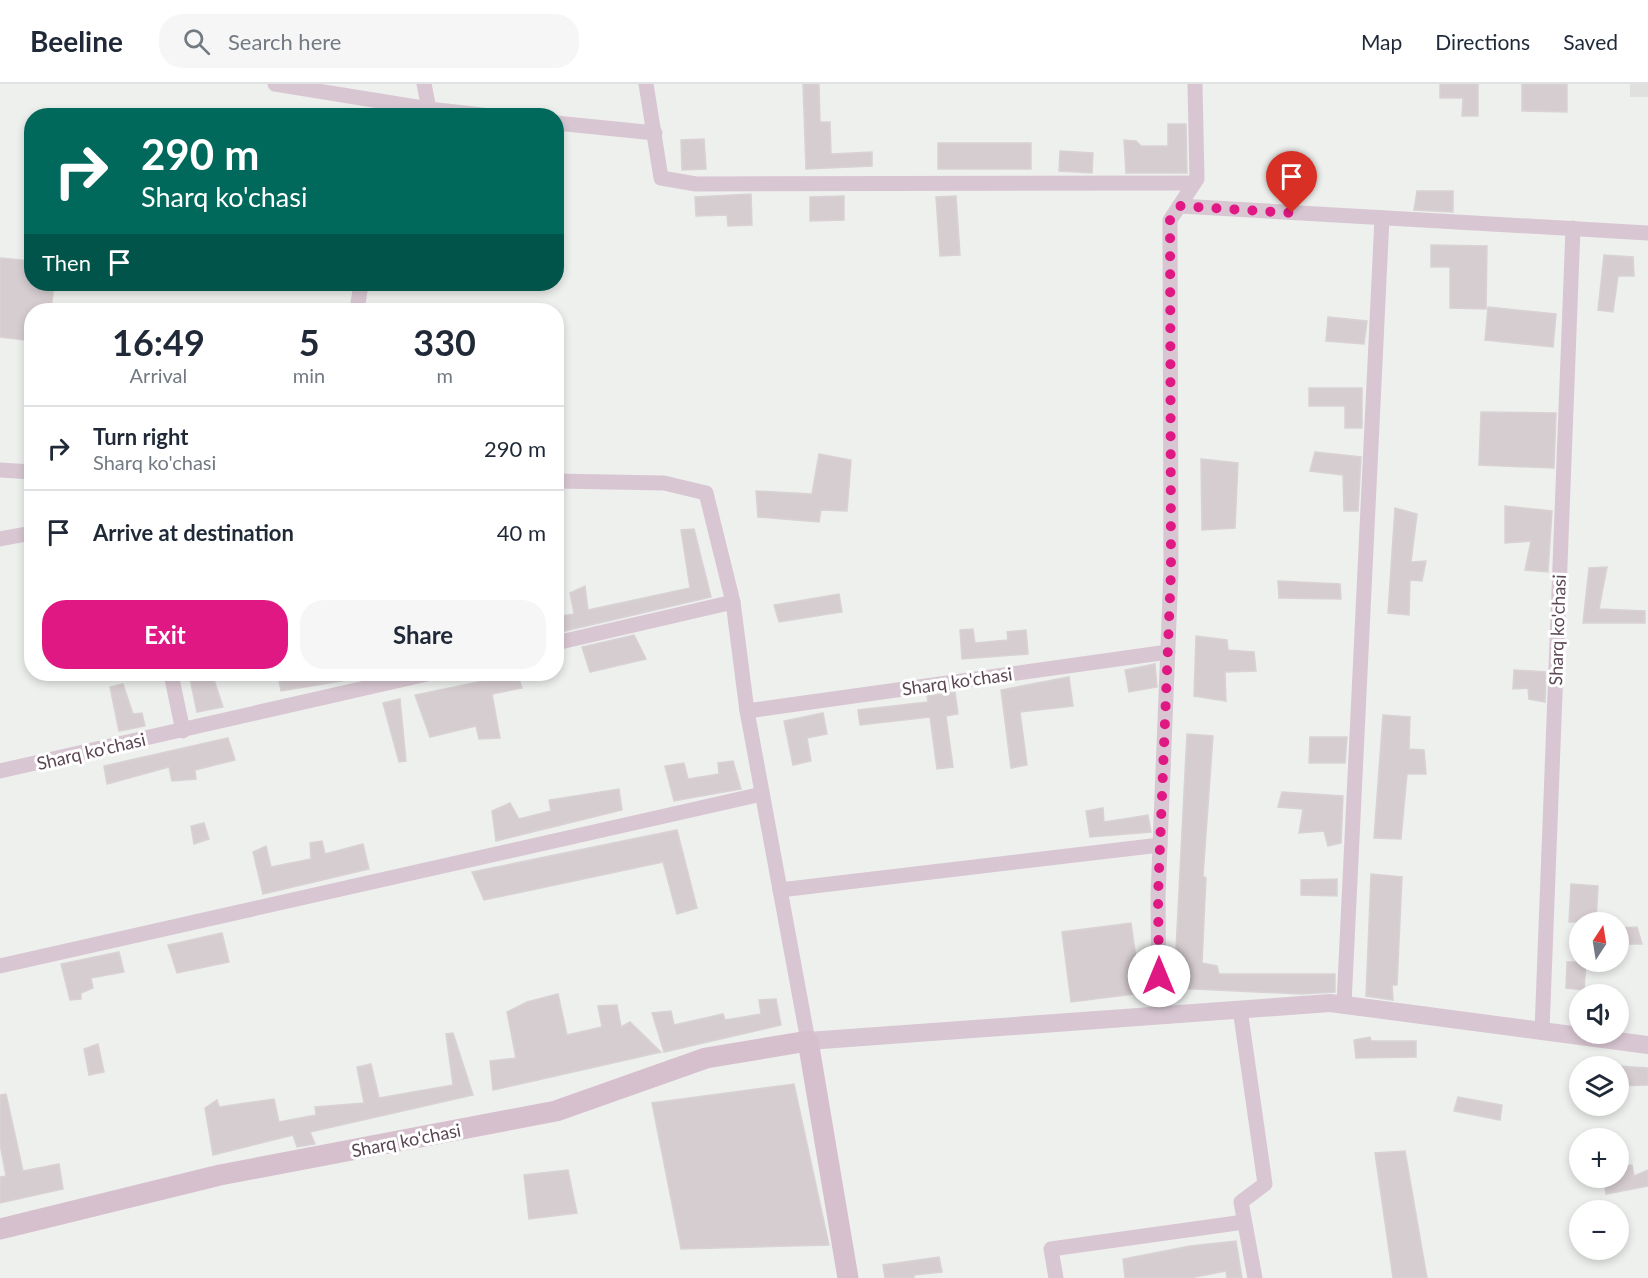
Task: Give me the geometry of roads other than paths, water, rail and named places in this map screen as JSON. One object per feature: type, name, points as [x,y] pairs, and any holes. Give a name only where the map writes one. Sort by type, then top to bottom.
[{"type":"main road","name":"Sharq ko'chasi","points":[[0,1229],[220,1175],[556,1111],[706,1058],[808,1041]]},
{"type":"main road","points":[[808,1041],[848,1278]]},
{"type":"street","points":[[275,84],[423,108]]},
{"type":"street","points":[[424,84],[429,108]]},
{"type":"street","points":[[646,84],[661,178],[696,184],[1194,183]]},
{"type":"street","points":[[1159,1016],[1160,845],[1171,571],[1170,220],[1197,178],[1195,84]]},
{"type":"street","points":[[564,124],[655,133]]},
{"type":"street","points":[[1180,206],[1648,233]]},
{"type":"street","points":[[1344,1004],[1382,219]]},
{"type":"street","name":"Sharq ko'chasi","points":[[1542,1031],[1573,228]]},
{"type":"street","points":[[0,470],[24,472]]},
{"type":"street","points":[[564,481],[664,483],[706,493],[733,602],[747,711],[808,1041],[1330,1003],[1648,1045]]},
{"type":"street","points":[[0,539],[24,534]]},
{"type":"street","points":[[564,641],[733,602]]},
{"type":"street","name":"Sharq ko'chasi","points":[[747,711],[1168,652]]},
{"type":"street","points":[[172,681],[183,731]]},
{"type":"street","name":"Sharq ko'chasi","points":[[0,771],[397,681]]},
{"type":"street","points":[[0,966],[762,794]]},
{"type":"street","points":[[780,890],[1160,845]]},
{"type":"street","points":[[1240,1009],[1265,1184],[1241,1202],[1255,1278]]},
{"type":"street","points":[[1056,1278],[1051,1249],[1244,1222]]}]
